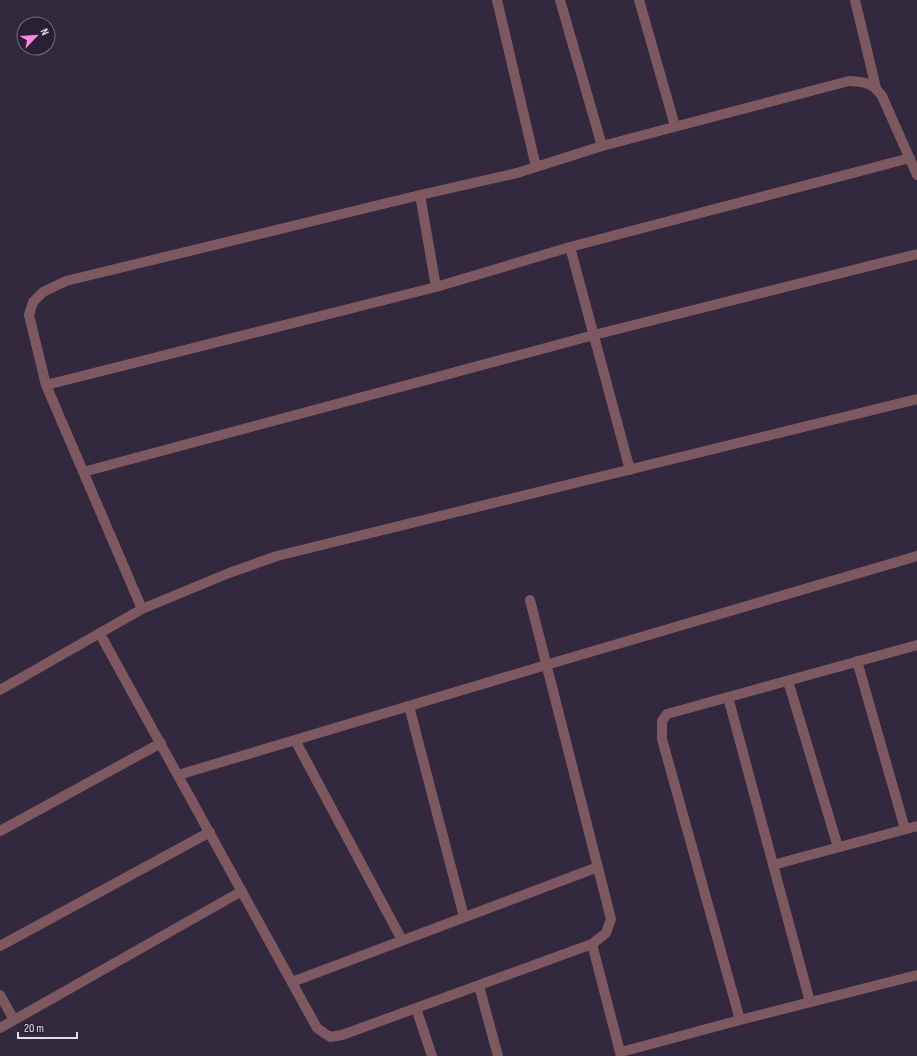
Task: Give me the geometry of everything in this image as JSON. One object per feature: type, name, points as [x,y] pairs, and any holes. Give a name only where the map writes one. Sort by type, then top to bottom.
[{"type":"street","points":[[496,0],[536,167]]},
{"type":"street","points":[[560,0],[602,146]]},
{"type":"street","points":[[639,0],[675,126]]},
{"type":"street","points":[[855,0],[876,88],[882,96],[917,175]]},
{"type":"street","points":[[142,609],[46,385],[29,316],[33,302],[43,292],[66,281],[517,173],[602,146],[848,80],[866,83],[876,88]]},
{"type":"street","points":[[46,385],[436,287],[570,247],[910,158]]},
{"type":"street","points":[[420,195],[436,287]]},
{"type":"street","points":[[570,247],[630,470]]},
{"type":"street","points":[[83,472],[594,335],[917,254]]},
{"type":"street","points":[[0,690],[142,609],[228,573],[277,556],[917,399]]},
{"type":"street","points":[[178,775],[917,556]]},
{"type":"street","points":[[100,634],[317,1028],[330,1037],[342,1035],[592,944],[606,933],[611,919],[530,600]]},
{"type":"street","points":[[740,1020],[662,739],[662,721],[667,714],[917,645]]},
{"type":"street","points":[[857,662],[905,829]]},
{"type":"street","points":[[788,681],[838,848]]},
{"type":"street","points":[[728,697],[810,1002]]},
{"type":"street","points":[[409,706],[464,917]]},
{"type":"street","points":[[295,740],[402,940]]},
{"type":"street","points":[[0,831],[161,743]]},
{"type":"street","points":[[773,865],[917,826]]},
{"type":"street","points":[[0,946],[210,832]]},
{"type":"street","points":[[292,982],[598,867]]},
{"type":"street","points":[[0,1028],[242,891]]},
{"type":"street","points":[[592,944],[621,1054],[740,1020],[917,975]]},
{"type":"street","points":[[479,986],[498,1056]]},
{"type":"street","points":[[0,995],[14,1020]]},
{"type":"street","points":[[416,1008],[432,1056]]}]
